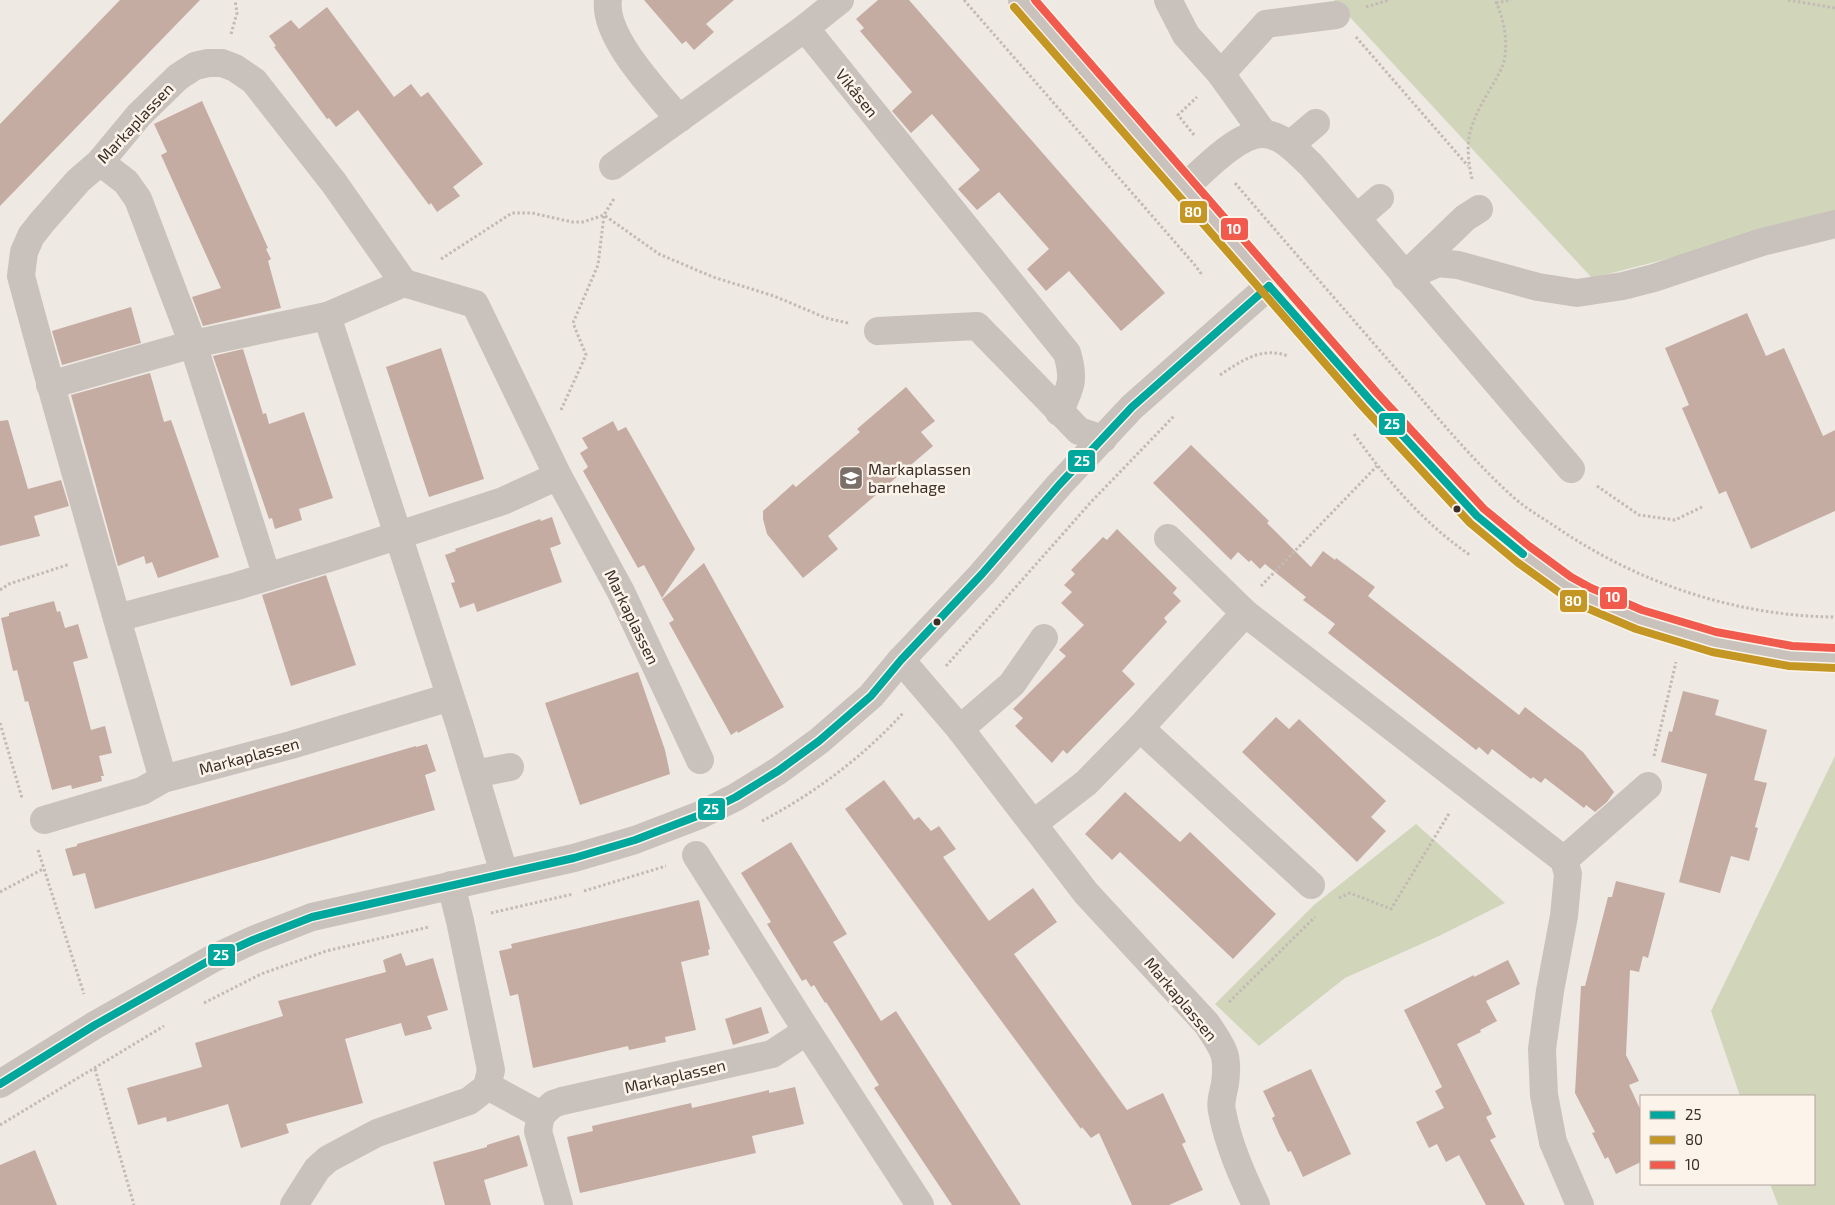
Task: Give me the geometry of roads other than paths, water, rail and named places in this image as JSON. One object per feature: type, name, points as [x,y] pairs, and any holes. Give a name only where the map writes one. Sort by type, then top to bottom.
[{"type":"street","points":[[608,0],[612,25],[623,50],[679,119]]},
{"type":"street","points":[[613,166],[805,28],[840,0]]},
{"type":"street","points":[[1022,0],[1370,400],[1484,521],[1523,554],[1566,585],[1588,597],[1639,619],[1714,642],[1791,656],[1835,658]]},
{"type":"street","points":[[1168,0],[1186,35],[1221,74],[1264,134]]},
{"type":"street","points":[[1221,74],[1266,24],[1336,15]]},
{"type":"street","name":"Vikåsen","points":[[805,28],[1067,353],[1072,370],[1070,388],[1059,412]]},
{"type":"street","name":"Markaplassen","points":[[163,779],[50,385],[21,276],[22,261],[31,236],[42,222],[78,181],[100,162],[139,115],[178,77],[194,66],[208,63],[222,64],[235,68],[254,81],[334,183],[404,283],[475,304],[558,476],[621,592],[700,760]]},
{"type":"street","points":[[1290,145],[1316,123]]},
{"type":"street","points":[[1185,187],[1231,148],[1248,137],[1264,134],[1275,137],[1290,145],[1311,165],[1357,218],[1405,277],[1571,469]]},
{"type":"street","points":[[100,162],[126,182],[138,199],[193,344],[268,577]]},
{"type":"street","points":[[1357,218],[1380,198]]},
{"type":"street","points":[[1405,277],[1465,218],[1479,209]]},
{"type":"street","points":[[1405,277],[1438,263],[1458,265],[1538,287],[1577,293],[1623,286],[1654,278],[1762,242],[1835,224]]},
{"type":"street","points":[[50,385],[193,344],[326,316],[404,283]]},
{"type":"street","points":[[0,1084],[95,1025],[212,959],[253,940],[312,917],[574,858],[635,840],[700,815],[736,797],[778,771],[818,741],[871,696],[901,660],[982,574],[1059,484],[1132,407],[1269,286]]},
{"type":"street","points":[[326,316],[399,534],[475,774],[504,873]]},
{"type":"street","points":[[878,330],[977,326],[1079,431],[1103,439]]},
{"type":"street","points":[[117,618],[268,577],[503,501],[558,476]]},
{"type":"street","points":[[1168,538],[1245,613],[1564,860],[1568,874],[1564,916],[1550,991],[1542,1049],[1544,1086],[1553,1142],[1580,1205]]},
{"type":"street","points":[[1033,824],[1086,783],[1140,728],[1245,613]]},
{"type":"street","points":[[960,729],[1012,684],[1044,638]]},
{"type":"street","name":"Markaplassen","points":[[901,660],[960,729],[1086,893],[1207,1024],[1226,1058],[1227,1069],[1221,1108],[1228,1140],[1256,1205]]},
{"type":"street","name":"Markaplassen","points":[[37,823],[142,791],[163,779],[291,745],[450,697]]},
{"type":"street","points":[[1140,728],[1311,885]]},
{"type":"street","points":[[475,774],[510,767]]},
{"type":"street","points":[[1564,860],[1648,786]]},
{"type":"street","points":[[696,855],[920,1205]]},
{"type":"street","points":[[294,1205],[317,1169],[328,1159],[377,1134],[469,1101],[487,1087],[491,1070],[451,885]]},
{"type":"street","name":"Markaplassen","points":[[541,1115],[553,1104],[562,1101],[772,1054],[807,1031]]},
{"type":"street","points":[[487,1087],[541,1115],[538,1131],[559,1205]]},
{"type":"place","name":"Markaplassen barnehage","points":[[851,478]]}]
